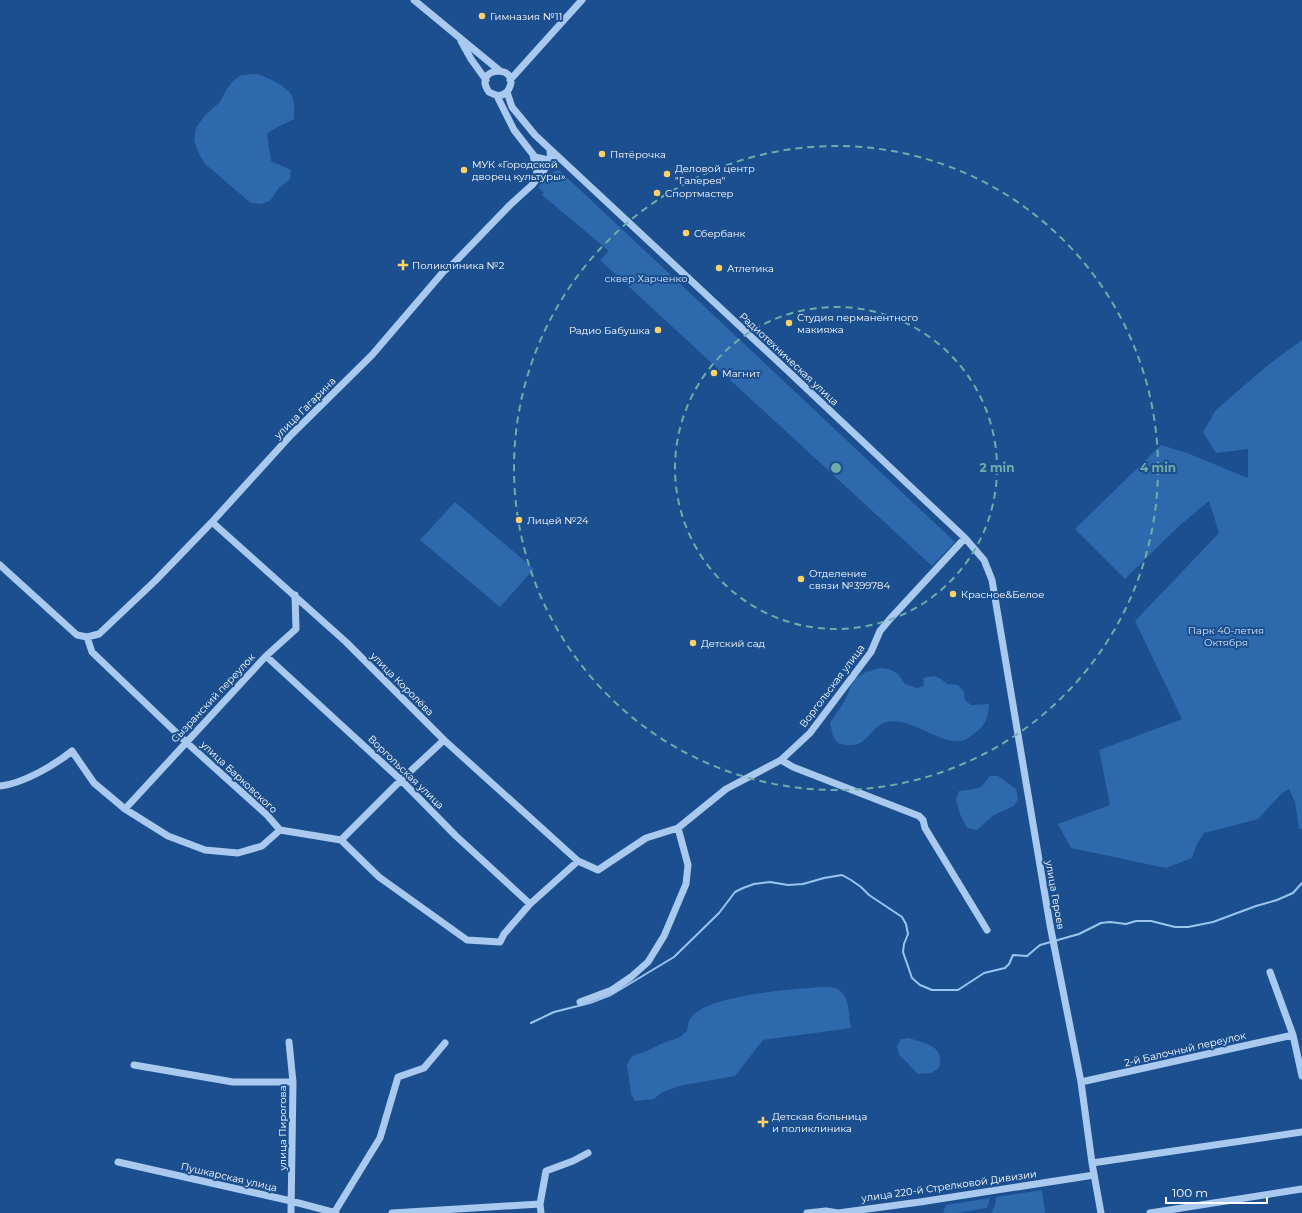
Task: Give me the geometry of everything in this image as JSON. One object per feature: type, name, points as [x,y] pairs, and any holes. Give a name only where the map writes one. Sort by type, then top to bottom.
[{"type":"street","points":[[414,0],[460,39],[503,72],[510,80],[510,86],[507,92],[497,96]]},
{"type":"street","points":[[510,80],[582,0]]},
{"type":"street","points":[[460,39],[471,59],[486,80],[487,88],[493,95],[497,96],[514,130],[535,158],[551,161],[562,161]]},
{"type":"street","points":[[486,80],[489,74],[494,71],[503,72],[524,64]]},
{"type":"street","name":"Радиотехническая улица","points":[[507,92],[512,107],[534,135],[965,538],[984,560],[992,580]]},
{"type":"street","points":[[532,185],[537,173],[535,158],[525,140],[527,134],[534,135]]},
{"type":"street","points":[[550,151],[551,161]]},
{"type":"street","name":"улица Гагарина","points":[[87,637],[103,631],[155,581],[212,522],[291,435],[372,355],[444,271],[453,264],[510,205],[532,185],[551,161]]},
{"type":"street","name":"улица Королёва","points":[[212,522],[346,642],[444,740],[578,861]]},
{"type":"street","name":"Воргольская улица","points":[[578,861],[598,870],[646,838],[678,828],[726,789],[780,760],[810,733],[871,652],[880,631],[890,619],[965,538]]},
{"type":"street","points":[[0,565],[77,636],[87,637]]},
{"type":"street","name":"улица Героев","points":[[992,580],[1049,918],[1081,1082],[1092,1163],[1101,1213]]},
{"type":"street","name":"Сызранский переулок","points":[[124,808],[266,656],[296,629],[295,595]]},
{"type":"street","name":"улица Барковского","points":[[87,637],[92,652],[186,742],[267,815],[280,830]]},
{"type":"street","name":"Воргольская улица","points":[[266,656],[401,780],[456,836],[530,904]]},
{"type":"street","points":[[341,840],[401,780],[444,740]]},
{"type":"street","points":[[0,786],[11,785],[58,762],[72,751],[94,783],[124,808],[168,836],[205,850],[238,853],[262,846],[280,830],[341,840],[379,877],[467,940],[500,942],[504,934],[530,904],[578,861]]},
{"type":"street","points":[[780,760],[793,767],[919,816],[923,820],[925,828],[987,930]]},
{"type":"street","points":[[580,1002],[612,990],[631,977],[648,962],[664,936],[686,884],[688,865],[678,828]]},
{"type":"street","points":[[1270,972],[1293,1035],[1302,1076]]},
{"type":"street","name":"2-й Балочный переулок","points":[[1081,1082],[1293,1035]]},
{"type":"street","name":"улица Пирогова","points":[[289,1042],[292,1082],[291,1213]]},
{"type":"street","points":[[335,1213],[380,1138],[398,1077],[424,1068],[445,1043]]},
{"type":"street","points":[[134,1065],[233,1082],[292,1082]]},
{"type":"street","points":[[1092,1163],[1302,1132]]},
{"type":"street","points":[[541,1213],[540,1204],[546,1171],[573,1161],[588,1153]]},
{"type":"street","name":"Пушкарская улица","points":[[118,1162],[291,1201],[335,1213]]},
{"type":"street","name":"улица 220-й Стрелковой Дивизии","points":[[807,1213],[826,1211],[838,1213],[1094,1175]]},
{"type":"street","points":[[1150,1213],[1302,1189]]},
{"type":"street","points":[[392,1213],[463,1211],[540,1204]]},
{"type":"green space","points":[[257,74],[286,88],[294,101],[294,119],[267,134],[271,161],[291,170],[290,179],[278,189],[270,201],[261,204],[251,203],[205,164],[199,154],[194,140],[196,128],[206,114],[220,102],[226,90],[233,81],[241,75]]},
{"type":"green space","name":"сквер Харченко","points":[[559,170],[955,542],[932,566],[600,260],[609,251],[542,195],[544,193],[538,187],[554,171]]},
{"type":"green space","name":"Парк 40-летия Октября","points":[[1302,340],[1302,829],[1299,828],[1295,802],[1289,789],[1282,793],[1258,819],[1204,833],[1197,844],[1192,858],[1166,868],[1071,848],[1058,824],[1110,805],[1099,750],[1182,719],[1135,621],[1219,533],[1209,501],[1179,526],[1125,579],[1075,529],[1161,445],[1187,453],[1248,478],[1248,449],[1216,453],[1203,432],[1216,410],[1268,365]]},
{"type":"green space","points":[[455,502],[534,569],[500,607],[420,540]]},
{"type":"green space","points":[[880,668],[889,669],[898,674],[905,684],[917,688],[924,686],[923,678],[934,676],[947,684],[958,685],[964,692],[965,700],[971,705],[989,704],[986,720],[979,730],[965,740],[948,740],[917,727],[896,721],[887,722],[881,725],[859,743],[854,745],[840,744],[834,738],[830,723],[844,702],[854,679],[866,672]]},
{"type":"green space","points":[[990,776],[998,776],[1016,789],[1018,799],[1014,806],[994,815],[977,830],[967,828],[960,814],[956,800],[959,791],[981,787]]},
{"type":"green space","points":[[819,987],[835,988],[844,995],[848,1005],[851,1028],[763,1040],[735,1076],[679,1086],[661,1093],[654,1099],[635,1101],[631,1094],[627,1065],[632,1056],[678,1038],[687,1031],[690,1019],[699,1011],[713,1004],[750,995]]},
{"type":"green space","points":[[909,1038],[928,1044],[937,1050],[940,1060],[939,1068],[931,1073],[918,1074],[899,1055],[897,1046],[901,1039]]},
{"type":"green space","points":[[1042,1190],[1045,1213],[991,1213],[995,1205],[996,1197]]},
{"type":"green space","points":[[990,1198],[987,1208],[957,1213],[943,1213],[946,1205]]},
{"type":"waterway","points":[[531,1023],[554,1012],[590,1003],[611,995],[674,957],[719,913],[735,892],[754,884],[770,882],[788,885],[803,884],[842,875],[902,917],[906,924],[908,934],[903,952],[912,978],[920,985],[932,990],[958,990],[984,973],[1005,968],[1009,964],[1013,955],[1027,956],[1040,945],[1079,934],[1101,923],[1110,922],[1126,924],[1136,921],[1151,921],[1175,927],[1188,927],[1213,922],[1277,900],[1293,893],[1302,883]]},
{"type":"place","name":"Гимназия №11","points":[[482,16]]},
{"type":"place","name":"Пятёрочка","points":[[602,154]]},
{"type":"place","name":"МУК «Городской дворец культуры»","points":[[464,170]]},
{"type":"place","name":"Деловой центр \"Галерея\"","points":[[667,174]]},
{"type":"place","name":"Спортмастер","points":[[657,193]]},
{"type":"place","name":"Сбербанк","points":[[686,233]]},
{"type":"place","name":"Поликлиника №2","points":[[403,265]]},
{"type":"place","name":"Атлетика","points":[[719,268]]},
{"type":"place","name":"Студия перманентного макияжа","points":[[789,323]]},
{"type":"place","name":"Радио Бабушка","points":[[658,330]]},
{"type":"place","name":"Магнит","points":[[714,373]]},
{"type":"place","name":"Лицей №24","points":[[519,520]]},
{"type":"place","name":"Отделение связи №399784","points":[[801,579]]},
{"type":"place","name":"Красное&Белое","points":[[953,594]]},
{"type":"place","name":"Детский сад","points":[[693,643]]},
{"type":"place","name":"Детская больница и поликлиника","points":[[763,1122]]}]
